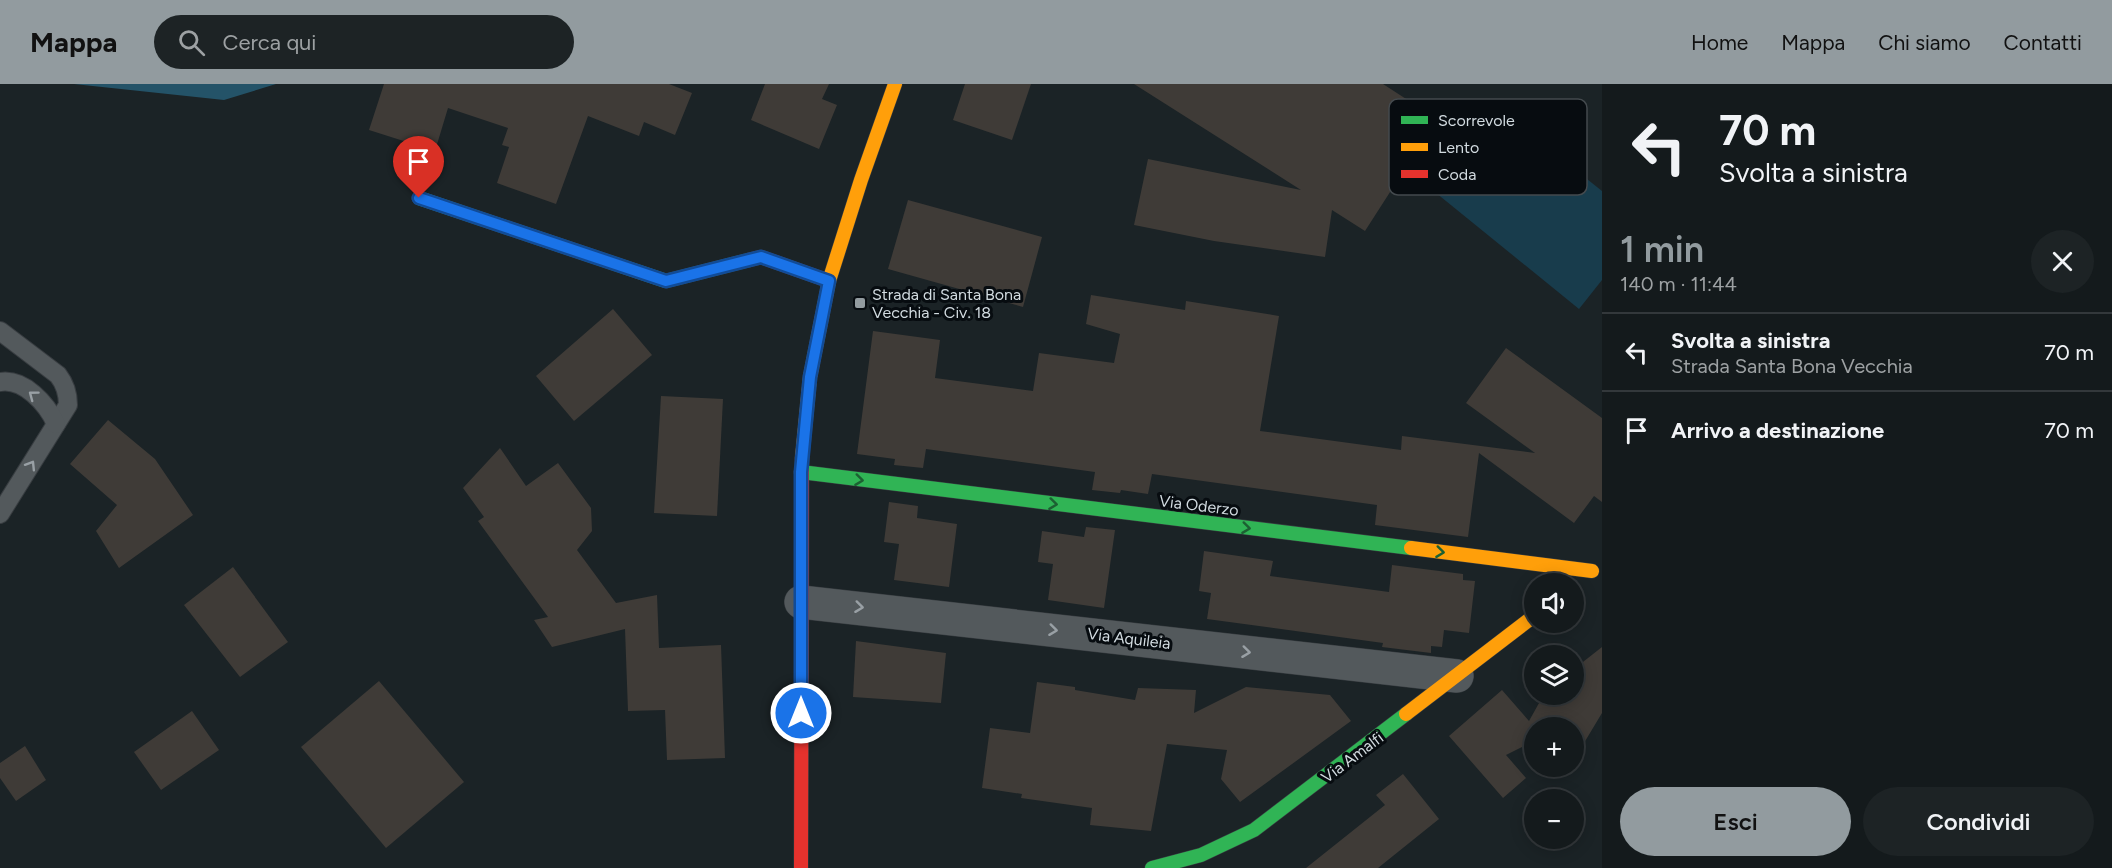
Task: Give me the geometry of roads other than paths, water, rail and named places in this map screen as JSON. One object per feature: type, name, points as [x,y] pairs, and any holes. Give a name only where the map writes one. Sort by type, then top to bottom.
[{"type":"street","points":[[801,868],[801,472],[810,377],[829,281],[895,84]]},
{"type":"street","points":[[419,198],[666,281],[761,257],[829,281]]},
{"type":"street","name":"Via Oderzo","points":[[801,472],[1589,573]]},
{"type":"street","name":"Via Aquileia","points":[[801,602],[1458,676]]},
{"type":"street","name":"Via Amalfi","points":[[1152,868],[1201,855],[1254,830],[1524,624]]},
{"type":"lane","points":[[0,331],[57,375],[63,382],[68,395],[68,405],[0,514]]},
{"type":"lane","points":[[0,382],[15,382],[46,405],[56,424]]},
{"type":"place","name":"Strada di Santa Bona Vecchia - Civ. 18","points":[[860,303]]}]
